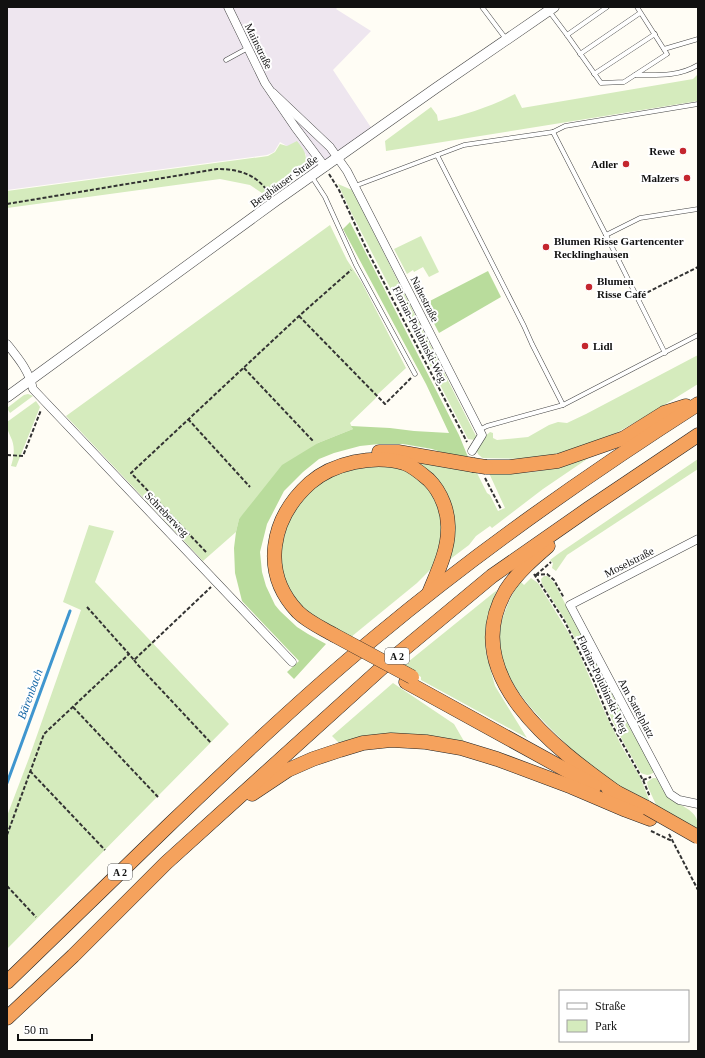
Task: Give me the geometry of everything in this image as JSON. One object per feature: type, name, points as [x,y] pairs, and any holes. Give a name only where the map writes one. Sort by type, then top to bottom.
[{"type":"highway","points":[[698,403],[664,413],[624,438],[558,461],[481,470],[398,452],[382,451],[361,454],[333,462],[314,472],[302,481],[281,508],[271,529],[267,544],[266,561],[268,576],[275,593],[288,611],[301,622],[616,792],[649,808],[698,837]]},
{"type":"highway","name":"A 2","points":[[7,982],[234,763],[330,675],[429,593],[514,529],[607,462],[698,403]]},
{"type":"highway","name":"A 2","points":[[7,1018],[73,956],[166,863],[386,664],[492,576],[698,435]]},
{"type":"highway","points":[[331,637],[298,612],[286,597],[278,579],[274,556],[277,533],[291,504],[300,492],[311,482],[327,472],[348,463],[371,460],[387,460],[405,464],[423,474],[432,484],[440,495],[446,513],[448,529],[447,544],[429,593]]},
{"type":"highway","points":[[588,509],[523,569],[507,589],[495,618],[493,646],[501,677],[512,697],[523,711],[541,731],[568,756],[616,792]]},
{"type":"highway","points":[[409,679],[624,802],[649,808],[698,845]]},
{"type":"highway","points":[[217,816],[288,770],[313,759],[363,744],[391,740],[426,742],[461,748],[497,759],[572,787],[626,810],[649,808]]},
{"type":"street","name":"Mainstraße","points":[[228,7],[265,83],[324,167]]},
{"type":"street","name":"Berghäuser Straße","points":[[7,397],[277,200],[552,9]]},
{"type":"street","name":"Mainstraße","points":[[273,93],[330,147],[337,158]]},
{"type":"street","name":"Nahestraße","points":[[337,158],[347,172],[479,430]]},
{"type":"street","name":"Schreberweg","points":[[7,344],[23,365],[31,379],[33,390],[292,662]]},
{"type":"street","points":[[472,451],[482,435],[479,430]]},
{"type":"street","name":"Moselstraße","points":[[570,605],[698,539]]},
{"type":"street","name":"Am Sattelplatz","points":[[570,605],[670,794],[679,800],[698,804]]},
{"type":"lane","points":[[482,7],[507,39]]},
{"type":"lane","points":[[567,35],[607,7]]},
{"type":"lane","points":[[552,9],[567,35],[601,84],[624,82],[667,54],[637,7]]},
{"type":"lane","points":[[580,54],[640,13]]},
{"type":"lane","points":[[594,74],[655,34]]},
{"type":"lane","points":[[664,49],[698,39]]},
{"type":"lane","points":[[226,60],[248,48]]},
{"type":"lane","points":[[635,75],[664,75],[678,73],[698,65]]},
{"type":"lane","points":[[354,186],[464,145],[553,132],[565,126],[698,104]]},
{"type":"lane","points":[[553,132],[665,352]]},
{"type":"lane","points":[[437,155],[563,405]]},
{"type":"lane","points":[[311,177],[325,197],[356,265],[415,374]]},
{"type":"lane","points":[[606,235],[640,218],[698,208]]},
{"type":"lane","points":[[479,430],[487,426],[563,405],[698,336]]},
{"type":"path","name":"Florian-Polubinski-Weg","points":[[324,167],[339,190],[367,250],[472,451]]},
{"type":"path","points":[[7,204],[217,169],[235,170],[256,179],[277,200]]},
{"type":"path","points":[[206,552],[131,473],[299,316],[356,265]]},
{"type":"path","points":[[637,297],[698,267]]},
{"type":"path","points":[[299,316],[385,404],[415,374]]},
{"type":"path","points":[[244,367],[313,441]]},
{"type":"path","points":[[7,455],[23,456],[45,402]]},
{"type":"path","points":[[188,420],[250,487]]},
{"type":"path","points":[[481,470],[501,509]]},
{"type":"path","points":[[535,574],[550,562]]},
{"type":"path","name":"Florian-Polubinski-Weg","points":[[535,574],[565,622],[594,681],[611,723],[643,780],[649,808]]},
{"type":"path","points":[[535,574],[547,574],[554,580],[565,600],[570,605]]},
{"type":"path","points":[[134,660],[217,583]]},
{"type":"path","points":[[87,607],[211,744]]},
{"type":"path","points":[[7,835],[44,734],[129,654]]},
{"type":"path","points":[[73,707],[158,797]]},
{"type":"path","points":[[30,771],[105,850]]},
{"type":"path","points":[[673,842],[698,890]]},
{"type":"path","points":[[7,886],[36,917]]},
{"type":"shaded area","points":[[7,7],[338,7],[336,9],[371,31],[333,70],[374,132],[315,174],[306,159],[306,154],[280,142],[274,152],[267,155],[7,190]]},
{"type":"green space","points":[[698,74],[698,101],[386,151],[385,141],[431,107],[437,115],[438,121],[477,110],[515,94],[522,108],[693,79]]},
{"type":"green space","points":[[297,141],[305,154],[305,164],[265,195],[250,185],[220,179],[7,208],[7,191],[268,156],[275,152],[280,144],[287,146]]},
{"type":"green space","points":[[338,184],[352,190],[477,438],[475,440],[468,439]]},
{"type":"green space","points":[[350,222],[459,435],[468,457],[450,455],[432,449],[403,444],[360,446],[319,459],[303,472],[284,491],[267,524],[260,552],[262,572],[266,586],[275,605],[280,611],[297,627],[326,644],[294,679],[287,672],[299,661],[242,601],[235,573],[234,548],[239,519],[282,465],[318,443],[353,429],[351,426],[449,433],[426,384],[343,229]]},
{"type":"green space","points":[[330,225],[347,260],[362,283],[406,368],[350,423],[353,429],[318,443],[239,519],[236,532],[203,561],[66,416]]},
{"type":"green space","points":[[421,236],[439,272],[429,277],[423,267],[414,272],[413,270],[407,274],[394,249]]},
{"type":"green space","points":[[488,271],[501,297],[439,333],[424,304]]},
{"type":"green space","points":[[698,355],[698,384],[648,415],[607,437],[572,450],[529,459],[483,458],[478,454],[478,444],[490,432],[493,433],[493,438],[497,440],[528,437],[549,425],[558,422],[567,423]]},
{"type":"green space","points":[[28,394],[33,396],[10,413],[7,408],[24,395]]},
{"type":"green space","points":[[36,401],[40,407],[16,467],[11,466],[14,447],[7,422]]},
{"type":"green space","points":[[593,455],[543,489],[492,528],[490,526],[476,536],[469,545],[449,560],[450,500],[440,482],[425,468],[413,460],[476,471],[498,511],[505,508],[489,473],[546,470]]},
{"type":"green space","points":[[698,459],[698,469],[567,555],[556,571],[552,568],[553,563],[550,560],[558,554]]},
{"type":"green space","points":[[354,465],[397,465],[417,476],[437,499],[444,534],[434,566],[417,583],[351,637],[307,612],[292,597],[278,562],[289,518],[315,485]]},
{"type":"green space","points":[[89,525],[114,531],[95,582],[229,724],[7,949],[7,816],[81,610],[63,602]]},
{"type":"green space","points":[[544,576],[548,576],[555,584],[623,716],[653,768],[653,773],[650,775],[641,773],[625,745],[612,720],[581,650],[564,618],[542,584],[541,579]]},
{"type":"green space","points":[[531,578],[538,583],[573,640],[606,715],[622,747],[640,777],[650,802],[610,781],[584,762],[533,710],[516,688],[509,676],[500,650],[499,641],[501,623],[507,605],[520,581],[524,585]]},
{"type":"green space","points":[[497,590],[486,625],[486,653],[495,686],[527,738],[421,680],[421,677],[403,666]]},
{"type":"green space","points":[[393,683],[454,724],[465,743],[392,734],[338,742],[332,736]]},
{"type":"green space","points":[[653,778],[656,778],[664,791],[673,801],[693,813],[698,823],[698,829],[657,807],[647,782]]},
{"type":"waterway","name":"Bärenbach","points":[[7,783],[70,611]]},
{"type":"place","name":"Rewe","points":[[683,151]]},
{"type":"place","name":"Adler","points":[[626,164]]},
{"type":"place","name":"Malzers","points":[[687,178]]},
{"type":"place","name":"Blumen Risse Gartencenter Recklinghausen","points":[[546,247]]},
{"type":"place","name":"Blumen Risse Café","points":[[589,287]]},
{"type":"place","name":"Lidl","points":[[585,346]]}]
